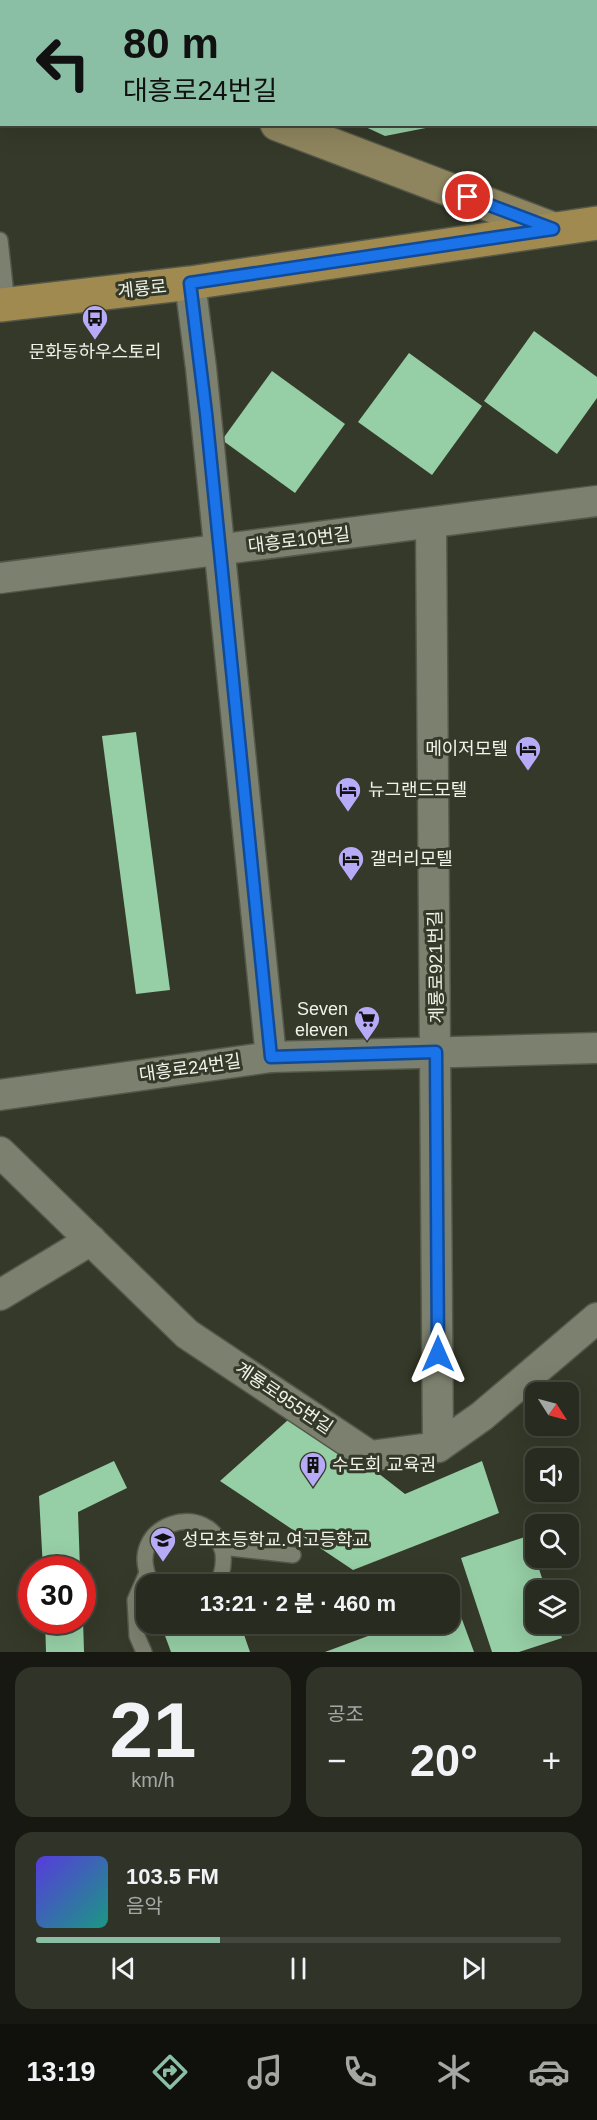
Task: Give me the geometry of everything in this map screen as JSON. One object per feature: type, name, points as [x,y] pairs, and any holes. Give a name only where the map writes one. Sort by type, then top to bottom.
[{"type":"main road","name":"계룡로","points":[[4,304],[190,283],[597,223]]},
{"type":"street","points":[[282,126],[553,229]]},
{"type":"street","points":[[190,283],[220,550],[271,1057]]},
{"type":"street","name":"대흥로10번길","points":[[0,578],[597,501]]},
{"type":"street","name":"계룡로921번길","points":[[431,524],[438,1447]]},
{"type":"street","name":"대흥로24번길","points":[[0,1095],[271,1057],[597,1048]]},
{"type":"street","name":"계룡로955번길","points":[[0,1152],[187,1334],[370,1455],[438,1447],[482,1416],[597,1318]]},
{"type":"street","points":[[0,1295],[91,1240]]},
{"type":"lane","name":"계룡로","points":[[0,240],[4,304]]},
{"type":"lane","points":[[147,1574],[144,1564],[145,1552],[156,1532],[175,1522],[187,1521],[198,1523],[216,1537],[222,1547],[223,1569],[221,1574]]},
{"type":"lane","points":[[222,1547],[293,1555]]},
{"type":"lane","points":[[136,1598],[136,1618]]},
{"type":"lane","points":[[137,1634],[144,1652]]},
{"type":"building","points":[[363,126],[436,126],[385,136]]},
{"type":"building","points":[[534,331],[597,377],[597,398],[557,454],[484,401]]},
{"type":"building","points":[[409,353],[482,406],[432,475],[358,422]]},
{"type":"building","points":[[272,371],[345,424],[295,493],[222,440]]},
{"type":"building","points":[[136,732],[170,990],[136,994],[102,736]]},
{"type":"building","name":"수도회 교육권","points":[[298,1411],[405,1494],[482,1461],[499,1513],[353,1570],[220,1481]]},
{"type":"building","points":[[114,1461],[127,1488],[78,1512],[80,1556],[42,1556],[39,1496]]},
{"type":"building","points":[[525,1537],[525,1568],[539,1568],[543,1580],[525,1580],[525,1634],[561,1634],[562,1638],[519,1652],[492,1652],[461,1558]]},
{"type":"building","points":[[460,1614],[474,1652],[325,1652],[373,1634],[460,1634]]},
{"type":"building","points":[[45,1634],[83,1634],[84,1652],[46,1652]]},
{"type":"building","points":[[164,1634],[244,1634],[250,1652],[171,1652]]},
{"type":"place","name":"문화동하우스토리","points":[[95,341]]},
{"type":"place","name":"메이저모텔","points":[[528,772]]},
{"type":"place","name":"뉴그랜드모텔","points":[[348,813]]},
{"type":"place","name":"갤러리모텔","points":[[351,882]]},
{"type":"place","name":"Seven eleven","points":[[367,1042]]},
{"type":"place","name":"수도회 교육권","points":[[313,1488]]},
{"type":"place","name":"성모초등학교.여고등학교","points":[[163,1563]]},
{"type":"route","points":[[438,1354],[436,1052],[271,1057],[206,413],[190,283],[553,229],[468,197]]}]
